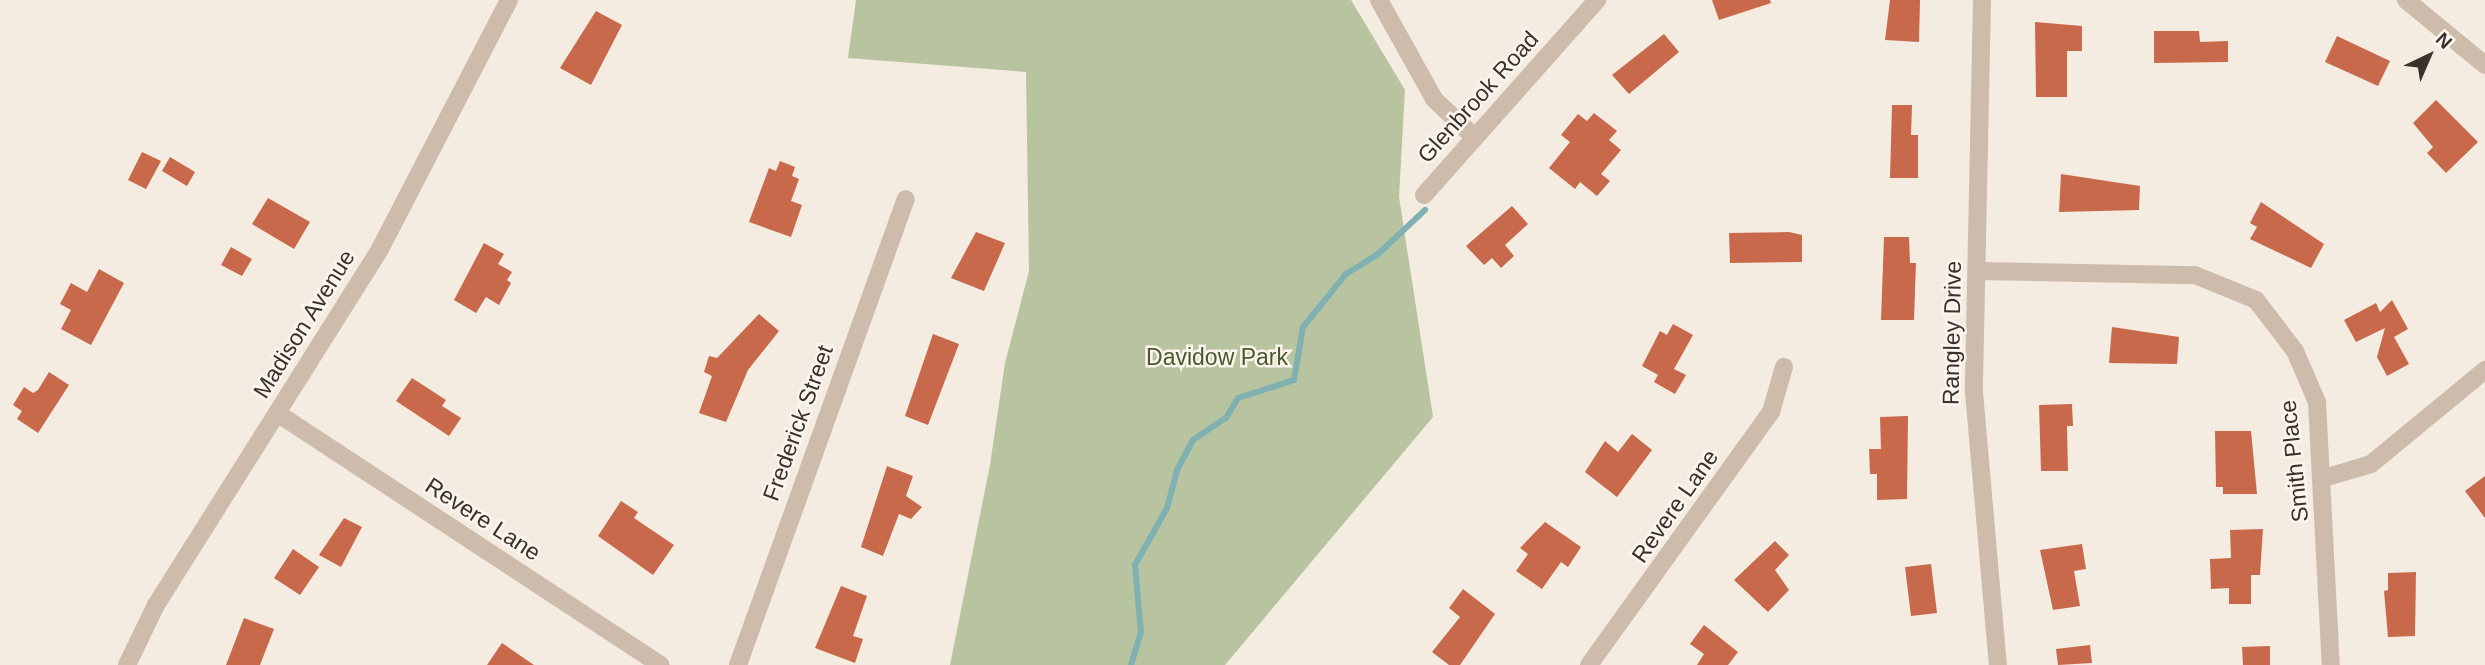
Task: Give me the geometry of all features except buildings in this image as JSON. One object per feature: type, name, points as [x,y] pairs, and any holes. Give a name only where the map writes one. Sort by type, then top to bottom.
[{"type":"street","name":"Madison Avenue","points":[[127,665],[156,606],[380,249],[509,0]]},
{"type":"street","points":[[1379,0],[1434,99],[1474,137]]},
{"type":"street","name":"Glenbrook Road","points":[[1424,195],[1597,0]]},
{"type":"street","name":"Rangley Drive","points":[[1983,0],[1974,392],[1998,665]]},
{"type":"street","points":[[2406,0],[2485,65]]},
{"type":"street","name":"Frederick Street","points":[[738,665],[906,199]]},
{"type":"street","name":"Smith Place","points":[[1977,271],[2196,275],[2256,300],[2295,351],[2317,402],[2324,478],[2331,665]]},
{"type":"street","name":"Revere Lane","points":[[1589,665],[1771,412],[1784,367]]},
{"type":"street","points":[[2324,478],[2371,464],[2485,370]]},
{"type":"street","name":"Revere Lane","points":[[277,413],[661,665]]},
{"type":"green space","name":"Davidow Park","points":[[856,0],[1351,0],[1405,90],[1399,197],[1433,417],[1225,665],[950,665],[990,465],[1005,363],[1029,271],[1026,72],[848,58]]},
{"type":"waterway","points":[[1131,665],[1141,633],[1135,565],[1167,508],[1177,470],[1193,440],[1226,418],[1238,398],[1294,380],[1303,327],[1346,274],[1377,255],[1425,210]]}]
